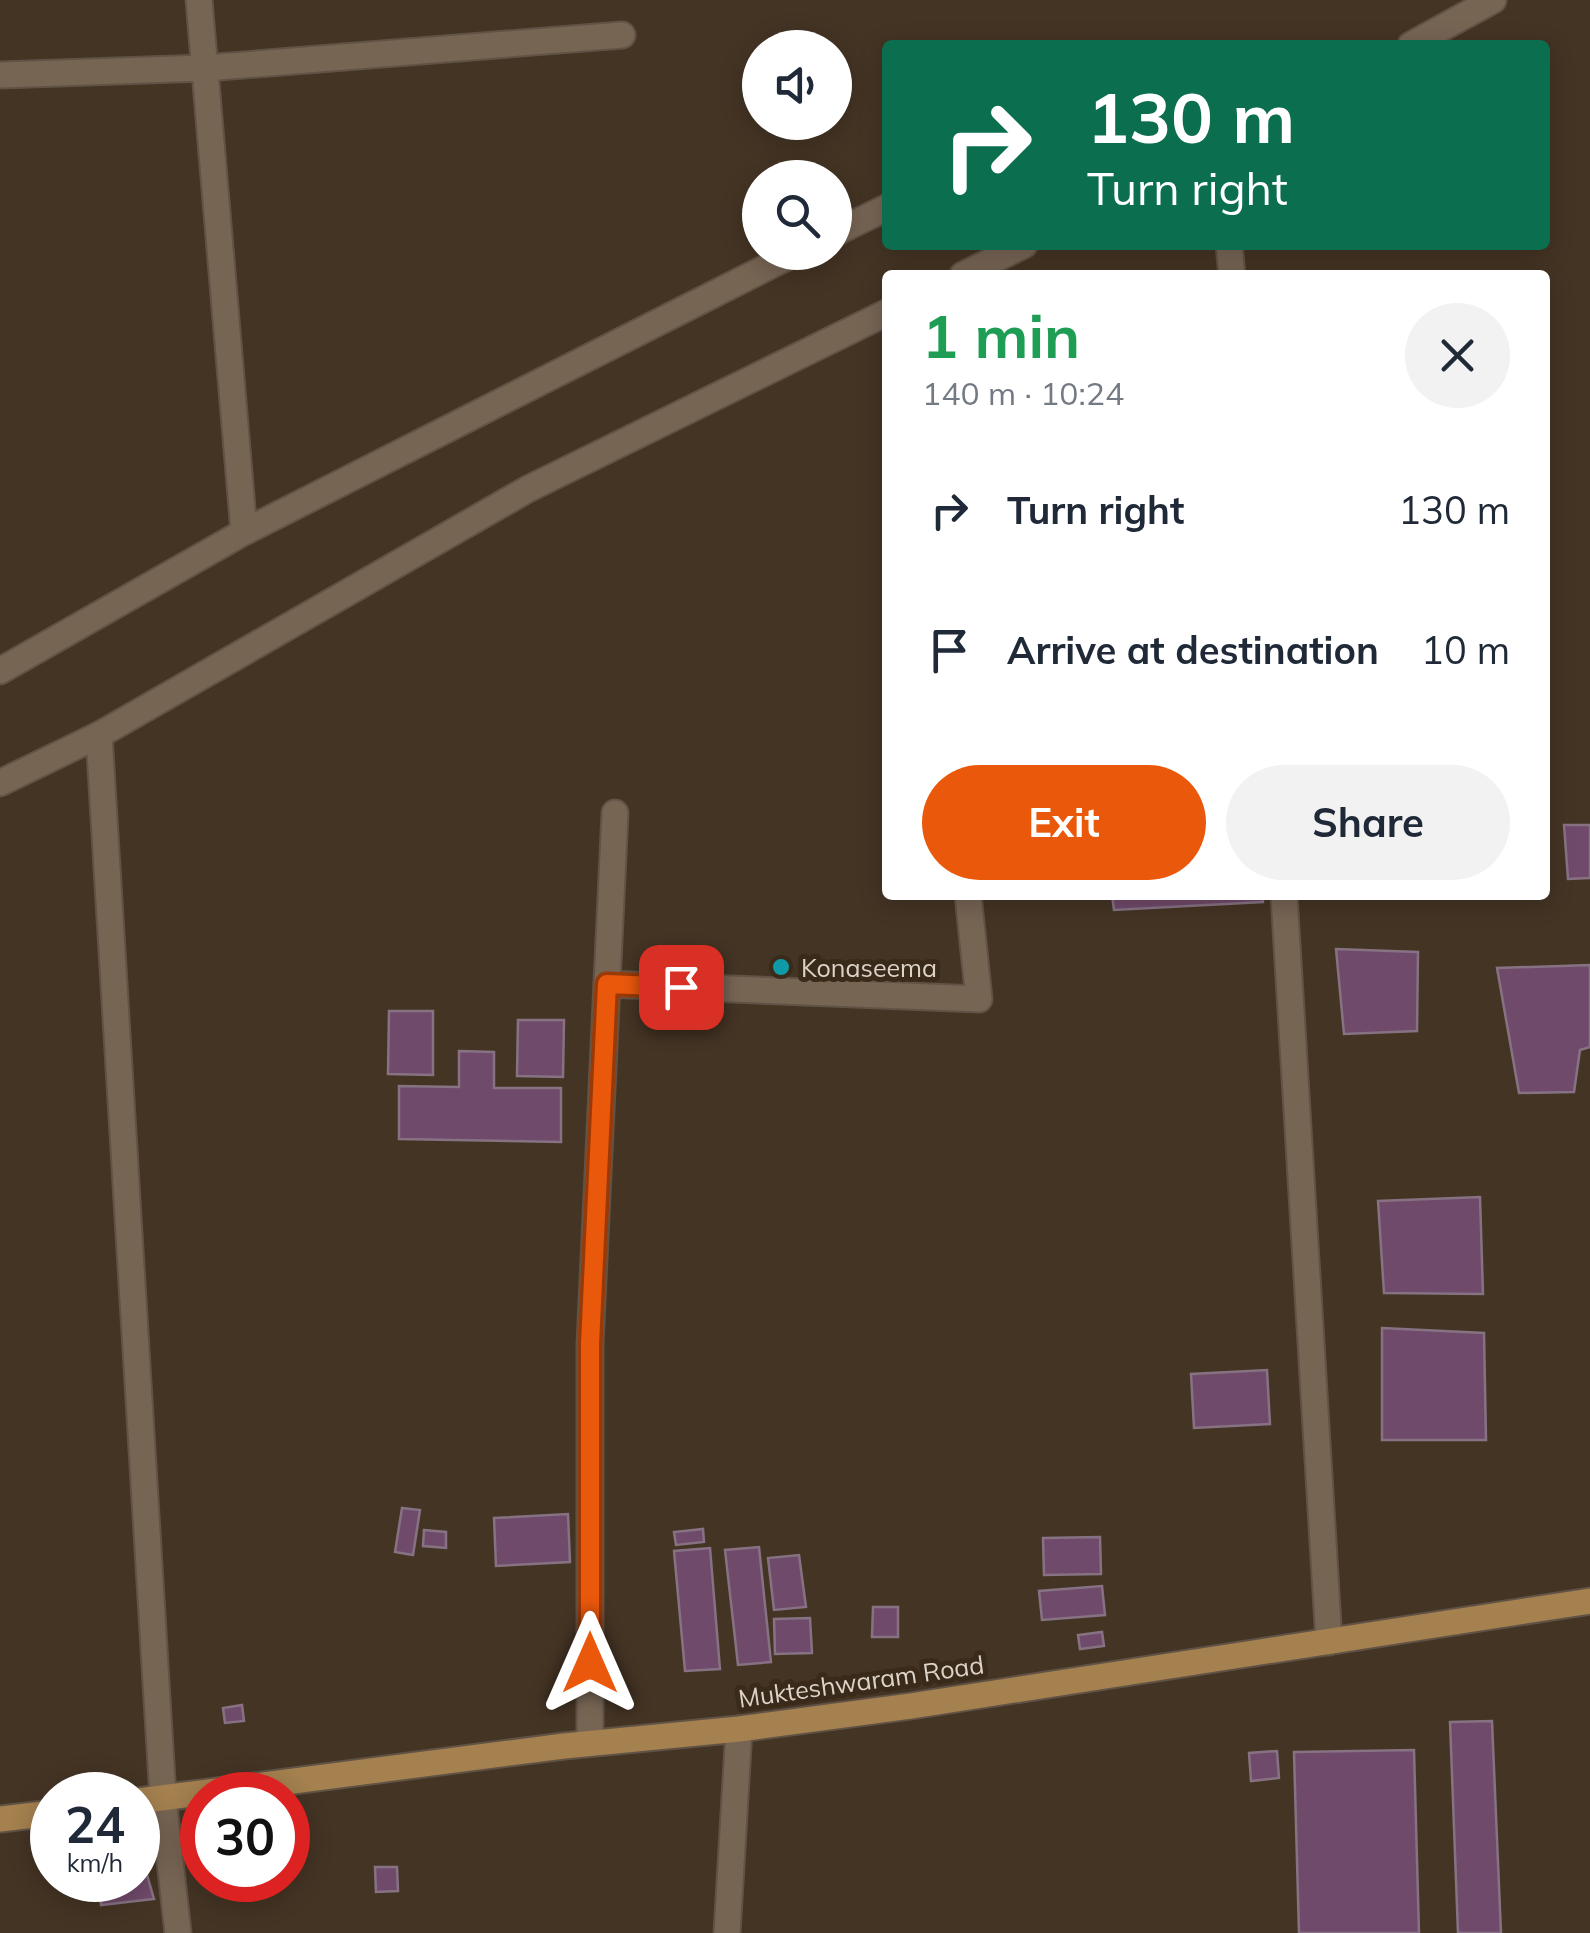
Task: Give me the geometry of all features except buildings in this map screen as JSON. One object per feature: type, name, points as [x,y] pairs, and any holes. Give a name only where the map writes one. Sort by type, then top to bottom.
[{"type":"main road","name":"Mukteshwaram Road","points":[[160,1799],[590,1743],[739,1728],[1590,1601]]},
{"type":"main road","points":[[0,1820],[30,1815]]},
{"type":"street","points":[[199,0],[244,532]]},
{"type":"street","points":[[1419,40],[1493,0]]},
{"type":"street","points":[[0,75],[205,68],[622,35]]},
{"type":"street","points":[[852,225],[882,210]]},
{"type":"street","points":[[973,270],[1014,250]]},
{"type":"street","points":[[0,671],[244,532],[761,270]]},
{"type":"street","points":[[0,783],[99,736],[528,489],[882,315]]},
{"type":"street","points":[[99,736],[149,1772]]},
{"type":"street","points":[[590,1743],[590,1344],[615,814]]},
{"type":"street","points":[[607,984],[979,999],[969,900]]},
{"type":"street","points":[[1284,900],[1330,1642]]},
{"type":"street","points":[[728,1933],[739,1728]]},
{"type":"street","points":[[160,1848],[178,1933]]},
{"type":"place","name":"Konaseema","points":[[781,967]]},
{"type":"route","points":[[590,1663],[590,1344],[607,984],[681,987]]}]
